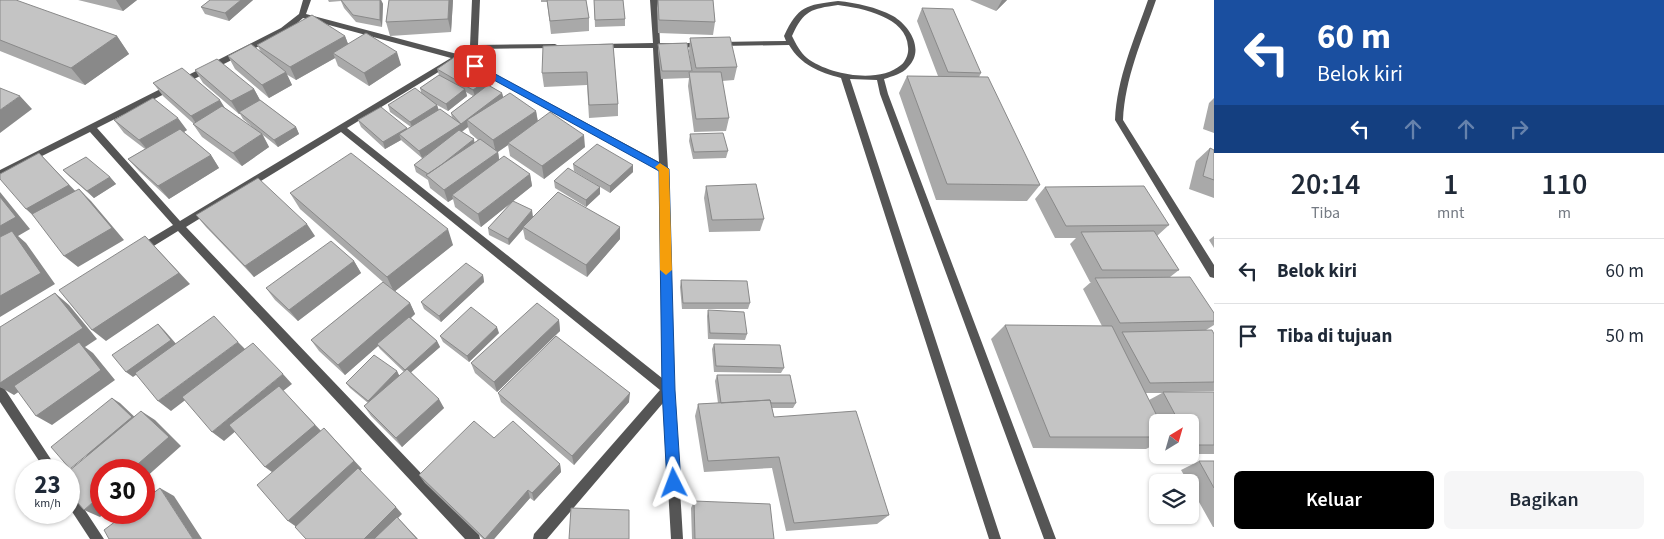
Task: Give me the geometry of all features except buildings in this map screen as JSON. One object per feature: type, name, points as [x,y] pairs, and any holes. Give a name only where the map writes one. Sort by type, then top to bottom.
[{"type":"street","points":[[0,174],[284,30],[302,15],[308,0]]},
{"type":"street","points":[[474,47],[476,0]]},
{"type":"street","points":[[654,0],[664,169],[668,390],[677,539]]},
{"type":"street","points":[[1152,0],[1122,87],[1119,120],[1214,274]]},
{"type":"street","points":[[813,3],[855,3],[885,14],[901,26],[910,38],[913,51],[905,66],[891,74],[880,77],[844,77],[809,63],[795,50],[788,36],[797,15],[813,3]]},
{"type":"street","points":[[302,15],[458,57],[664,169]]},
{"type":"street","points":[[589,46],[791,43]]},
{"type":"street","points":[[136,252],[474,47],[560,46]]},
{"type":"street","points":[[844,77],[995,539]]},
{"type":"street","points":[[880,77],[888,104],[1050,539]]},
{"type":"street","points":[[91,127],[179,226],[474,539]]},
{"type":"street","points":[[341,127],[668,390]]},
{"type":"street","points":[[539,539],[668,390]]},
{"type":"street","points":[[0,392],[45,459]]},
{"type":"street","points":[[80,512],[98,539]]},
{"type":"slow traffic","points":[[660,167],[664,169],[666,270]]},
{"type":"route","points":[[475,66],[664,169],[668,390],[674,483]]}]
